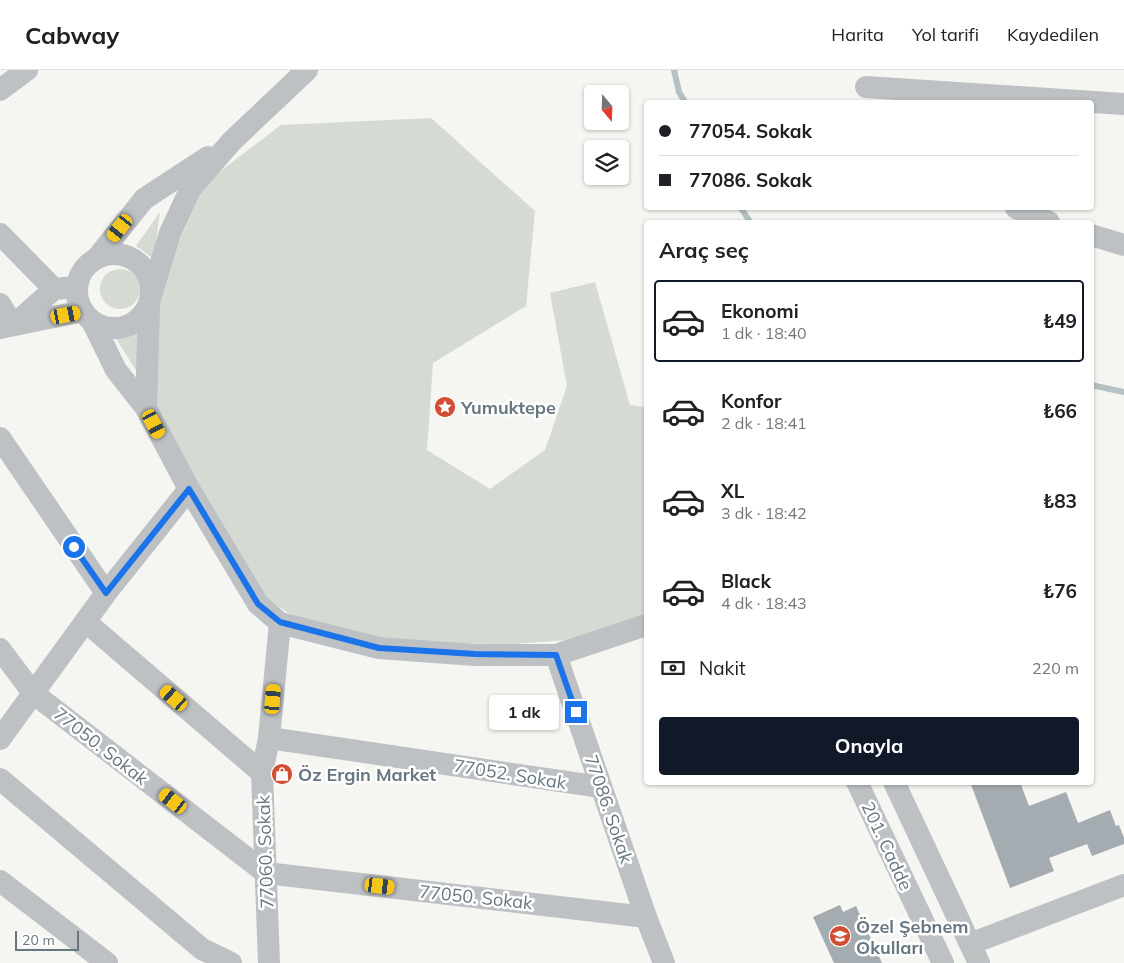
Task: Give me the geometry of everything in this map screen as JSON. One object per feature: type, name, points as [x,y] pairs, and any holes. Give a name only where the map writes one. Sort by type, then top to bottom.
[{"type":"street","points":[[0,90],[27,70]]},
{"type":"street","points":[[6,327],[88,316],[104,326],[116,328],[129,325],[141,318],[150,299],[170,233],[191,188],[232,141],[307,70]]},
{"type":"street","points":[[866,87],[1063,100]]},
{"type":"street","points":[[1094,102],[1124,104]]},
{"type":"street","points":[[232,141],[144,199],[96,258],[87,266],[81,275],[77,287],[78,300],[116,370],[146,408],[189,489],[258,604],[280,622],[379,648],[475,654],[556,655],[644,627]]},
{"type":"street","points":[[1021,210],[1044,220]]},
{"type":"street","points":[[0,234],[54,289]]},
{"type":"street","points":[[1094,236],[1124,245]]},
{"type":"street","points":[[96,258],[108,254],[120,254],[131,257],[142,266],[150,278],[146,408]]},
{"type":"street","points":[[6,327],[54,289],[77,287]]},
{"type":"street","points":[[0,304],[6,327]]},
{"type":"street","points":[[0,438],[106,593]]},
{"type":"street","points":[[0,740],[106,593],[189,489]]},
{"type":"street","points":[[86,622],[262,774]]},
{"type":"street","name":"77060. Sokak","points":[[269,963],[262,774],[270,738],[280,622]]},
{"type":"street","name":"77050. Sokak","points":[[0,649],[34,693],[266,874],[646,917]]},
{"type":"street","name":"77086. Sokak","points":[[556,655],[646,917],[664,963]]},
{"type":"street","name":"77052. Sokak","points":[[270,738],[601,788]]},
{"type":"street","points":[[0,779],[202,949],[231,963]]},
{"type":"street","name":"201. Cadde","points":[[858,785],[943,963]]},
{"type":"street","name":"201. Cadde","points":[[895,785],[974,954]]},
{"type":"street","points":[[0,881],[107,963]]},
{"type":"street","points":[[974,954],[1124,885]]},
{"type":"shaded area","name":"Yumuktepe","points":[[431,118],[535,211],[526,306],[433,363],[427,450],[490,489],[545,450],[567,386],[550,293],[595,282],[630,405],[644,407],[644,615],[569,640],[513,644],[415,643],[377,640],[290,614],[271,602],[260,589],[163,425],[154,393],[159,284],[206,182],[281,125]]},
{"type":"shaded area","points":[[160,212],[154,259],[136,246]]},
{"type":"shaded area","points":[[120,269],[134,275],[140,289],[134,303],[120,309],[106,303],[100,289],[106,275]]},
{"type":"shaded area","points":[[140,329],[137,372],[115,337]]},
{"type":"building","points":[[971,785],[1021,785],[1029,806],[1066,792],[1078,823],[1110,810],[1116,826],[1119,825],[1124,838],[1124,844],[1092,856],[1087,844],[1049,858],[1054,871],[1010,888]]},
{"type":"building","points":[[840,905],[843,912],[856,906],[882,963],[834,963],[813,917]]},
{"type":"waterway","points":[[674,70],[679,92],[684,100]]},
{"type":"waterway","points":[[742,210],[749,220]]},
{"type":"waterway","points":[[1094,386],[1124,392]]},
{"type":"place","name":"Yumuktepe","points":[[445,407]]},
{"type":"place","name":"Öz Ergin Market","points":[[282,774]]},
{"type":"place","name":"Özel Şebnem Okulları","points":[[840,936]]},
{"type":"route","points":[[74,547],[106,593],[189,489],[258,604],[280,622],[379,648],[475,654],[556,655],[576,712]]}]
